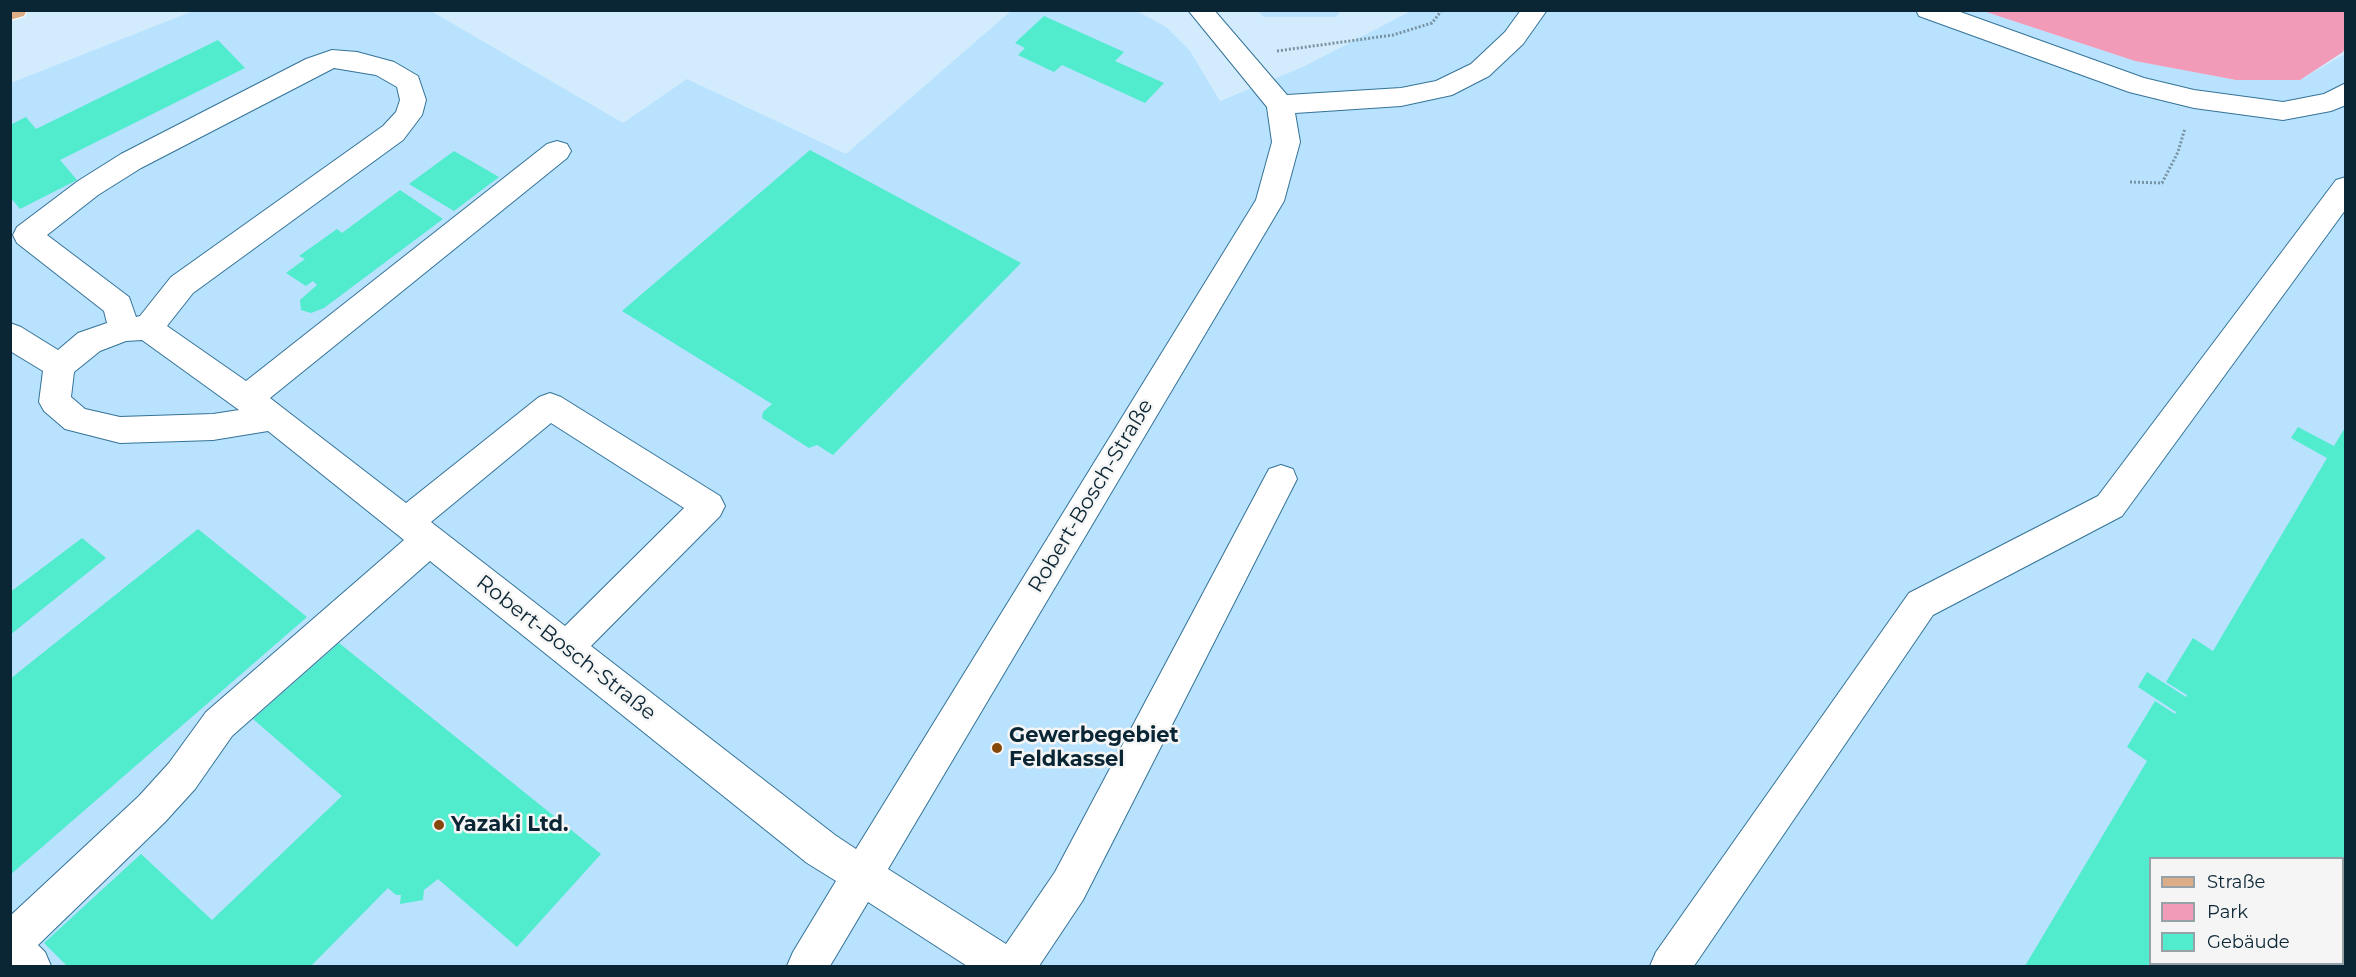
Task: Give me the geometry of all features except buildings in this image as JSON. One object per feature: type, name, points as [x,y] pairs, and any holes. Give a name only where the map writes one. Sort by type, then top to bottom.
[{"type":"street","points":[[1200,10],[1280,105],[1401,98],[1443,89],[1480,70],[1514,38],[1535,10]]},
{"type":"street","points":[[1928,10],[2138,86],[2194,99],[2283,111],[2331,102],[2346,92]]},
{"type":"street","points":[[136,328],[118,305],[19,230],[130,161],[315,65],[332,60],[357,61],[385,68],[409,82],[413,100],[409,115],[393,133],[182,285],[136,328],[89,342],[59,366],[55,402],[76,420],[120,430],[213,427],[260,408],[557,151]]},
{"type":"street","name":"Robert-Bosch-Straße","points":[[807,966],[1270,201],[1286,142],[1280,105]]},
{"type":"street","points":[[1670,966],[1922,604],[2110,506],[2346,187]]},
{"type":"street","name":"Robert-Bosch-Straße","points":[[136,328],[260,408],[861,877]]},
{"type":"street","points":[[10,335],[59,366]]},
{"type":"street","points":[[31,966],[10,945],[152,809],[182,776],[219,724],[550,406],[708,506],[566,648]]},
{"type":"street","points":[[1015,966],[1069,886],[1281,479]]},
{"type":"street","points":[[861,877],[1003,966]]},
{"type":"path","points":[[1239,57],[1393,35],[1432,22],[1442,10]]},
{"type":"path","points":[[2130,182],[2162,183],[2178,152],[2194,99]]},
{"type":"shaded area","points":[[1413,10],[1983,11],[2135,61],[2236,80],[2300,80],[2345,54],[2345,966],[11,966],[11,83],[193,11],[431,11],[623,123],[687,79],[846,154],[1011,11],[1137,11],[1166,27],[1190,51],[1220,101],[1303,67]]},
{"type":"shaded area","points":[[1257,11],[1341,11],[1336,17],[1264,17]]},
{"type":"green space","points":[[1983,11],[2345,11],[2345,47],[2343,52],[2300,80],[2236,80],[2135,61]]},
{"type":"place","name":"Gewerbegebiet Feldkassel","points":[[997,748]]},
{"type":"place","name":"Yazaki Ltd.","points":[[439,825]]}]
